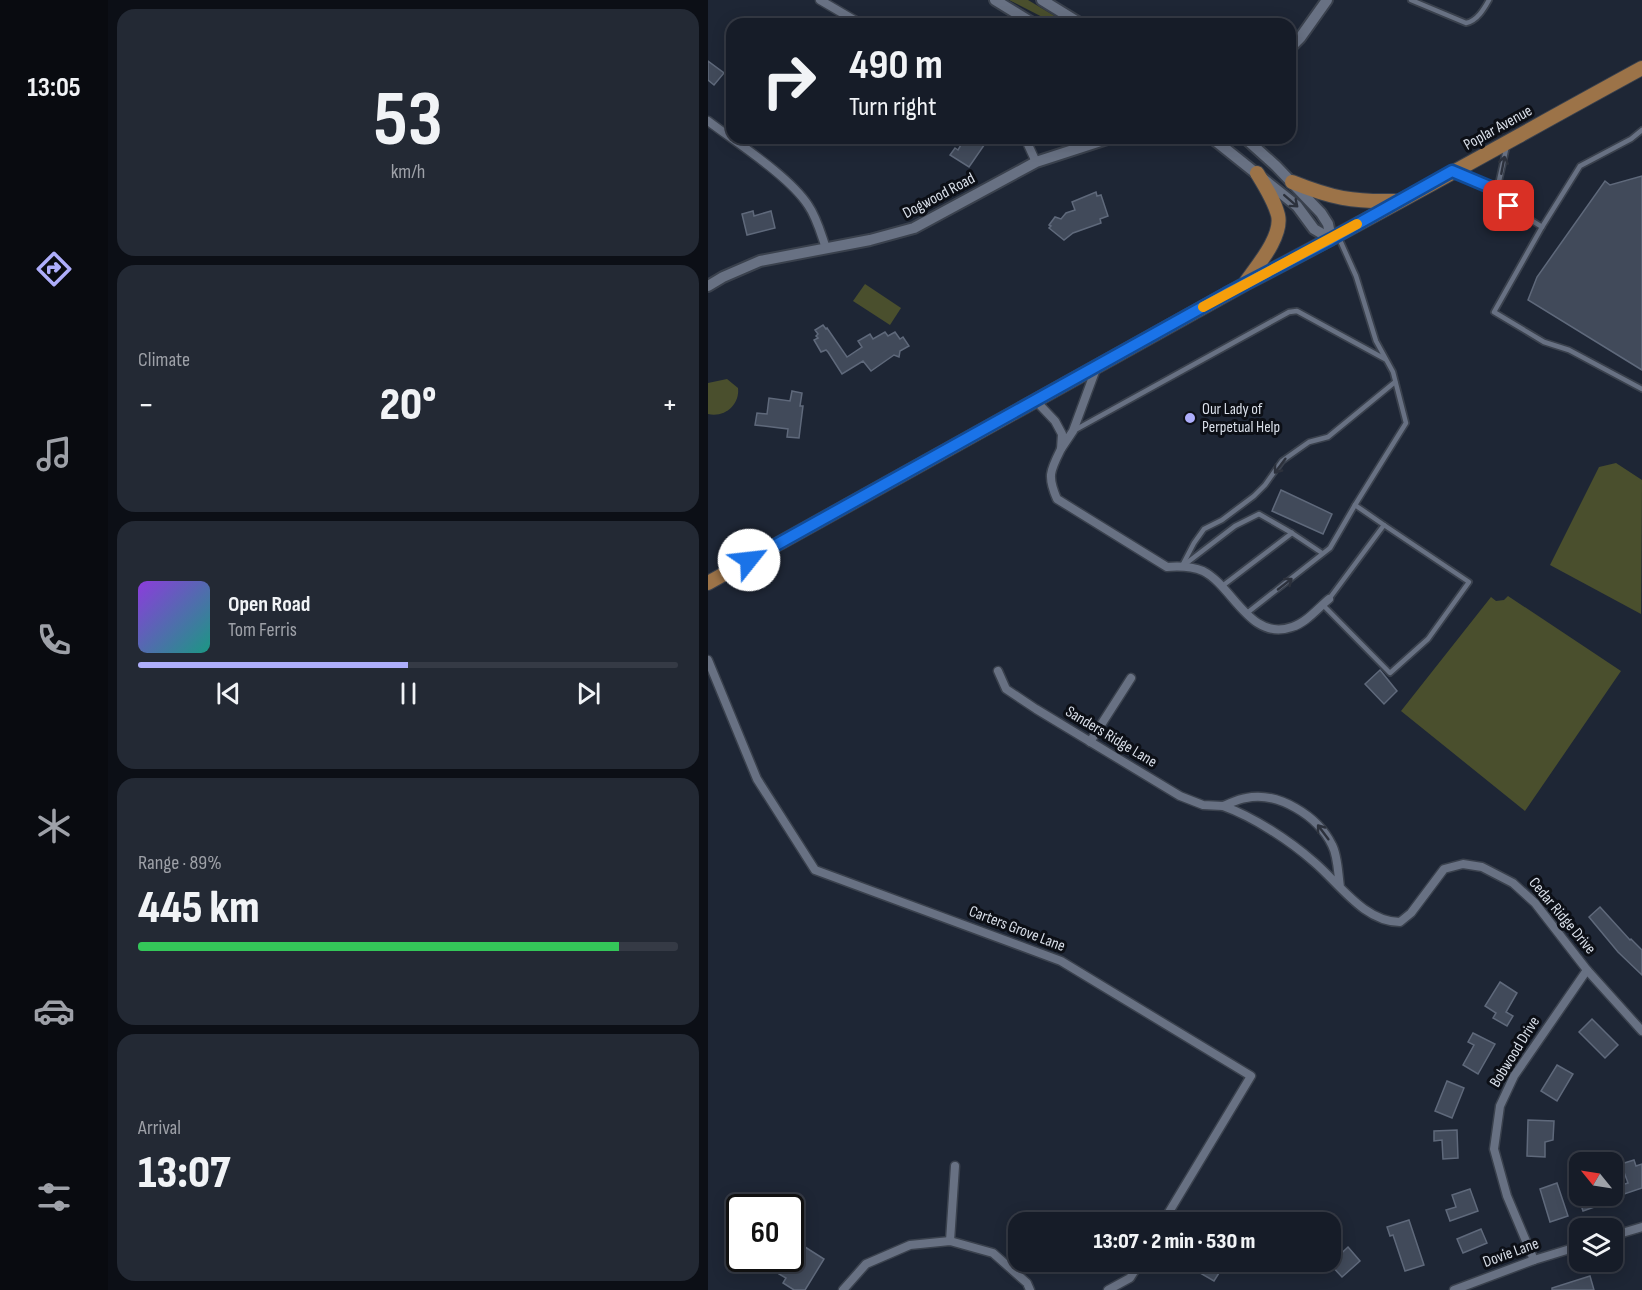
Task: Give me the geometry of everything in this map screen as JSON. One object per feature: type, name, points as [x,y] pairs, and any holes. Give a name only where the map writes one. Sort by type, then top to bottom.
[{"type":"main road","name":"Poplar Avenue","points":[[708,583],[1245,284],[1334,238],[1397,201],[1642,68]]},
{"type":"main road","points":[[1245,284],[1276,236],[1279,218],[1257,173]]},
{"type":"main road","points":[[1292,182],[1339,199],[1368,202],[1397,201]]},
{"type":"street","points":[[820,0],[851,18]]},
{"type":"street","points":[[995,0],[1024,18]]},
{"type":"street","points":[[1042,0],[1071,18]]},
{"type":"street","points":[[1296,42],[1327,0]]},
{"type":"street","points":[[708,121],[726,135]]},
{"type":"street","points":[[738,144],[790,184],[803,198],[816,220],[825,248]]},
{"type":"street","points":[[1027,144],[1036,162]]},
{"type":"street","name":"Dogwood Road","points":[[708,286],[760,261],[891,235],[914,228],[1036,162],[1092,144]]},
{"type":"street","points":[[1220,144],[1297,206],[1314,229],[1334,238]]},
{"type":"street","points":[[1251,144],[1292,182],[1328,224],[1334,238]]},
{"type":"street","points":[[1097,366],[1073,431],[1053,466],[1050,482],[1057,499],[1167,567],[1182,566],[1209,575],[1261,625],[1284,629],[1298,624],[1326,602]]},
{"type":"street","points":[[1035,400],[1055,421],[1062,434],[1061,449]]},
{"type":"street","name":"Carters Grove Lane","points":[[708,660],[757,779],[814,870],[1061,961],[1251,1076],[1169,1212]]},
{"type":"street","name":"Sanders Ridge Lane","points":[[998,671],[1006,689],[1180,796],[1203,805],[1223,806],[1237,811],[1293,845],[1315,862],[1358,904]]},
{"type":"street","points":[[1090,742],[1131,678]]},
{"type":"street","name":"Sanders Ridge Lane","points":[[1223,806],[1246,797],[1272,798],[1296,808],[1316,822],[1333,845],[1340,886]]},
{"type":"street","name":"Cedar Ridge Drive","points":[[1358,904],[1389,922],[1400,922],[1411,913],[1444,869],[1463,864],[1482,867],[1513,883],[1535,903],[1587,970],[1642,1031]]},
{"type":"street","name":"Bobwood Drive","points":[[1534,1260],[1507,1196],[1494,1149],[1500,1106],[1514,1076],[1587,970]]},
{"type":"street","points":[[950,1241],[954,1166]]},
{"type":"street","points":[[1623,1233],[1642,1227]]},
{"type":"street","points":[[843,1290],[866,1264],[910,1245],[950,1241],[993,1253],[1027,1283],[1030,1290]]},
{"type":"street","name":"Dovie Lane","points":[[1454,1290],[1569,1249]]},
{"type":"street","points":[[1108,1290],[1130,1278],[1134,1272]]},
{"type":"lane","points":[[1411,0],[1466,23],[1471,22],[1482,12],[1489,0]]},
{"type":"lane","points":[[1642,130],[1631,139],[1580,166],[1494,312],[1544,342],[1569,350],[1642,389]]},
{"type":"lane","points":[[1497,190],[1507,141]]},
{"type":"lane","points":[[1452,171],[1497,190],[1509,206],[1542,227]]},
{"type":"lane","points":[[1247,614],[1330,548],[1406,423],[1395,382],[1376,341],[1356,276],[1334,238]]},
{"type":"lane","points":[[1073,431],[1289,312],[1297,311],[1386,359]]},
{"type":"lane","points":[[1182,566],[1204,529],[1222,520],[1254,496],[1282,461],[1309,442],[1328,437],[1395,382]]},
{"type":"lane","points":[[1355,505],[1469,582],[1428,639],[1390,673],[1326,602],[1384,525]]},
{"type":"lane","points":[[1182,566],[1235,526],[1259,514],[1322,553]]},
{"type":"lane","points":[[1221,587],[1292,533]]},
{"type":"green space","points":[[1009,0],[1028,0],[1058,18],[1044,18]]},
{"type":"green space","points":[[865,284],[901,308],[890,325],[853,301]]},
{"type":"green space","points":[[727,379],[738,388],[734,405],[720,414],[708,414],[708,383]]},
{"type":"green space","points":[[1616,463],[1642,480],[1641,614],[1550,565],[1599,467]]},
{"type":"green space","points":[[1508,596],[1621,671],[1525,811],[1401,711],[1491,597],[1496,601],[1504,600]]},
{"type":"building","points":[[708,61],[724,73],[714,85],[708,80]]},
{"type":"building","points":[[962,144],[985,144],[969,167],[950,155],[955,148],[958,150]]},
{"type":"building","points":[[1642,176],[1642,370],[1528,300],[1537,277],[1605,181],[1610,185]]},
{"type":"building","points":[[1096,192],[1097,196],[1101,195],[1108,216],[1100,219],[1101,223],[1073,233],[1064,240],[1049,228],[1055,217],[1061,219],[1066,213],[1075,210],[1072,202]]},
{"type":"building","points":[[753,211],[754,216],[771,211],[775,228],[747,235],[742,214]]},
{"type":"building","points":[[823,325],[847,357],[862,347],[858,341],[870,334],[873,339],[885,332],[888,336],[895,332],[900,339],[903,337],[909,346],[900,351],[899,357],[894,355],[871,371],[863,361],[842,374],[828,352],[826,350],[821,352],[814,340],[818,338],[815,330]]},
{"type":"building","points":[[792,391],[802,393],[800,406],[803,406],[799,438],[787,437],[788,429],[755,425],[757,413],[767,414],[769,398],[790,401]]},
{"type":"building","points":[[1281,490],[1332,514],[1323,534],[1272,511]]},
{"type":"building","points":[[1380,670],[1397,691],[1384,704],[1365,684]]},
{"type":"building","points":[[1600,907],[1642,950],[1642,975],[1618,952],[1589,917]]},
{"type":"building","points":[[1500,982],[1517,993],[1506,1012],[1513,1016],[1507,1026],[1493,1018],[1496,1013],[1485,1006]]},
{"type":"building","points":[[1592,1019],[1618,1045],[1605,1058],[1579,1032]]},
{"type":"building","points":[[1473,1033],[1495,1044],[1478,1074],[1463,1065],[1474,1045],[1468,1042]]},
{"type":"building","points":[[1557,1065],[1573,1074],[1557,1101],[1541,1091]]},
{"type":"building","points":[[1447,1081],[1464,1088],[1452,1118],[1435,1111]]},
{"type":"building","points":[[1528,1120],[1554,1121],[1553,1140],[1545,1142],[1545,1157],[1527,1156]]},
{"type":"building","points":[[1457,1130],[1458,1158],[1443,1159],[1442,1140],[1434,1141],[1434,1131]]},
{"type":"building","points":[[1634,1160],[1636,1166],[1642,1164],[1642,1188],[1623,1194],[1623,1184],[1628,1183],[1623,1163]]},
{"type":"building","points":[[1557,1183],[1568,1216],[1550,1222],[1540,1189]]},
{"type":"building","points":[[1470,1189],[1478,1211],[1450,1221],[1446,1210],[1456,1207],[1452,1195]]},
{"type":"building","points":[[1581,1206],[1597,1206],[1583,1211]]},
{"type":"building","points":[[1409,1220],[1424,1265],[1405,1271],[1393,1235],[1390,1236],[1387,1227]]},
{"type":"building","points":[[1481,1229],[1487,1243],[1463,1253],[1457,1239]]},
{"type":"building","points":[[805,1247],[824,1259],[805,1290],[794,1290],[783,1283],[786,1278],[779,1274],[780,1272],[804,1272]]},
{"type":"building","points":[[1348,1247],[1360,1261],[1342,1277],[1337,1272],[1341,1272],[1341,1254]]},
{"type":"building","points":[[1198,1272],[1220,1272],[1214,1281]]},
{"type":"building","points":[[1590,1276],[1594,1290],[1552,1290],[1552,1288]]},
{"type":"slow traffic","points":[[1203,307],[1357,224]]},
{"type":"place","name":"Our Lady of Perpetual Help","points":[[1190,418]]},
{"type":"route","points":[[749,560],[1452,171],[1497,190],[1509,206]]}]
